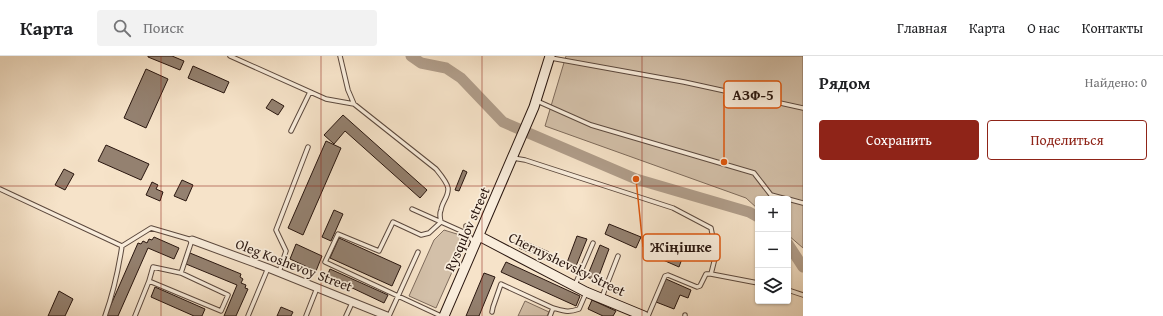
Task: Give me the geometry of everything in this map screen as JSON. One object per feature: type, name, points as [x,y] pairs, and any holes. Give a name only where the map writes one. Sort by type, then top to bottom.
[{"type":"street","name":"Rysqulov street","points":[[444,316],[535,104],[550,57]]},
{"type":"street","name":"Chernyshevsky Street","points":[[479,236],[586,292],[644,316]]},
{"type":"street","name":"Oleg Koshevoy Street","points":[[192,240],[268,268],[388,316]]},
{"type":"lane","points":[[230,56],[238,58],[326,99],[354,104],[436,169],[443,178],[448,188],[447,196],[441,209],[441,222]]},
{"type":"lane","points":[[340,56],[348,90],[354,104]]},
{"type":"lane","points":[[550,57],[684,82],[803,108]]},
{"type":"lane","points":[[291,131],[310,92]]},
{"type":"lane","points":[[535,104],[591,125],[754,173],[771,196]]},
{"type":"lane","points":[[279,273],[286,250],[276,230],[308,146]]},
{"type":"lane","points":[[514,155],[525,160],[673,208],[711,228],[716,254],[711,274]]},
{"type":"lane","points":[[0,189],[122,246]]},
{"type":"lane","points":[[791,200],[803,203]]},
{"type":"lane","points":[[412,209],[468,234]]},
{"type":"lane","points":[[441,222],[429,233],[421,235],[393,222],[380,251],[338,234],[325,262],[441,316]]},
{"type":"lane","points":[[466,226],[468,234],[475,245]]},
{"type":"lane","points":[[105,316],[117,279],[122,246],[151,228],[192,240],[181,273]]},
{"type":"lane","points":[[575,286],[593,243]]},
{"type":"lane","points":[[388,316],[418,252]]},
{"type":"lane","points":[[602,298],[618,256]]},
{"type":"lane","points":[[135,316],[149,281],[153,266],[181,273],[228,295],[219,316]]},
{"type":"lane","points":[[248,316],[268,268]]},
{"type":"lane","points":[[648,316],[665,276],[668,275],[697,287],[700,286],[706,274],[755,282]]},
{"type":"lane","points":[[149,281],[221,311]]},
{"type":"lane","points":[[492,312],[501,284],[553,308],[571,312],[579,309],[586,292]]},
{"type":"lane","points":[[306,316],[317,288]]},
{"type":"lane","points":[[791,291],[803,295]]},
{"type":"lane","points":[[346,316],[352,302]]},
{"type":"lane","points":[[550,316],[553,308]]},
{"type":"shaded area","points":[[566,56],[803,56],[803,248],[791,238],[791,196],[755,196],[755,206],[746,198],[545,126]]},
{"type":"shaded area","points":[[444,230],[460,235],[464,245],[436,308],[409,296],[434,240]]},
{"type":"shaded area","points":[[525,301],[549,312],[547,316],[518,316]]},
{"type":"building","points":[[148,56],[172,56],[184,61],[180,70]]},
{"type":"building","points":[[193,66],[229,82],[224,93],[188,78]]},
{"type":"building","points":[[146,69],[168,79],[146,128],[124,118]]},
{"type":"building","points":[[272,99],[284,106],[278,115],[266,108]]},
{"type":"building","points":[[343,115],[427,190],[420,198],[345,131],[334,144],[324,135]]},
{"type":"building","points":[[326,141],[341,148],[303,235],[288,228]]},
{"type":"building","points":[[106,145],[149,164],[141,180],[98,161]]},
{"type":"building","points":[[64,169],[74,174],[65,190],[55,185]]},
{"type":"building","points":[[463,170],[467,172],[459,191],[455,190]]},
{"type":"building","points":[[182,180],[193,185],[186,201],[174,196]]},
{"type":"building","points":[[152,182],[158,185],[156,189],[163,192],[160,201],[146,195]]},
{"type":"building","points":[[334,210],[343,214],[331,241],[322,237]]},
{"type":"building","points":[[609,224],[641,237],[636,248],[605,234]]},
{"type":"building","points":[[577,236],[587,239],[574,271],[565,268]]},
{"type":"building","points":[[154,237],[179,248],[174,259],[148,248],[118,316],[106,316],[138,243],[141,244],[143,241],[147,243],[149,239],[152,240]]},
{"type":"building","points":[[339,238],[401,266],[392,286],[330,258]]},
{"type":"building","points":[[522,240],[549,252],[545,259],[519,248]]},
{"type":"building","points":[[652,243],[683,256],[679,267],[647,253]]},
{"type":"building","points":[[296,244],[322,256],[316,271],[290,259]]},
{"type":"building","points":[[600,245],[609,249],[597,281],[587,277]]},
{"type":"building","points":[[190,253],[241,274],[240,277],[243,279],[241,283],[246,285],[245,288],[248,289],[236,316],[224,316],[237,285],[186,264]]},
{"type":"building","points":[[506,262],[580,296],[576,306],[501,272]]},
{"type":"building","points":[[330,269],[388,295],[384,303],[327,276]]},
{"type":"building","points":[[484,273],[495,277],[479,316],[466,316]]},
{"type":"building","points":[[666,279],[691,290],[688,298],[680,295],[674,309],[656,302]]},
{"type":"building","points":[[155,287],[205,309],[202,316],[194,316],[151,297]]},
{"type":"building","points":[[59,291],[73,299],[65,316],[48,316]]},
{"type":"building","points":[[592,300],[616,311],[613,316],[603,316],[588,309]]},
{"type":"building","points":[[281,307],[293,312],[291,316],[277,316]]},
{"type":"waterway","points":[[411,56],[421,63],[446,68],[461,78],[503,122],[636,179],[749,212],[755,215]]},
{"type":"waterway","points":[[791,249],[803,267]]},
{"type":"place","name":"АЗФ-5","points":[[724,162]]},
{"type":"place","name":"Жіңішке","points":[[636,179]]}]
